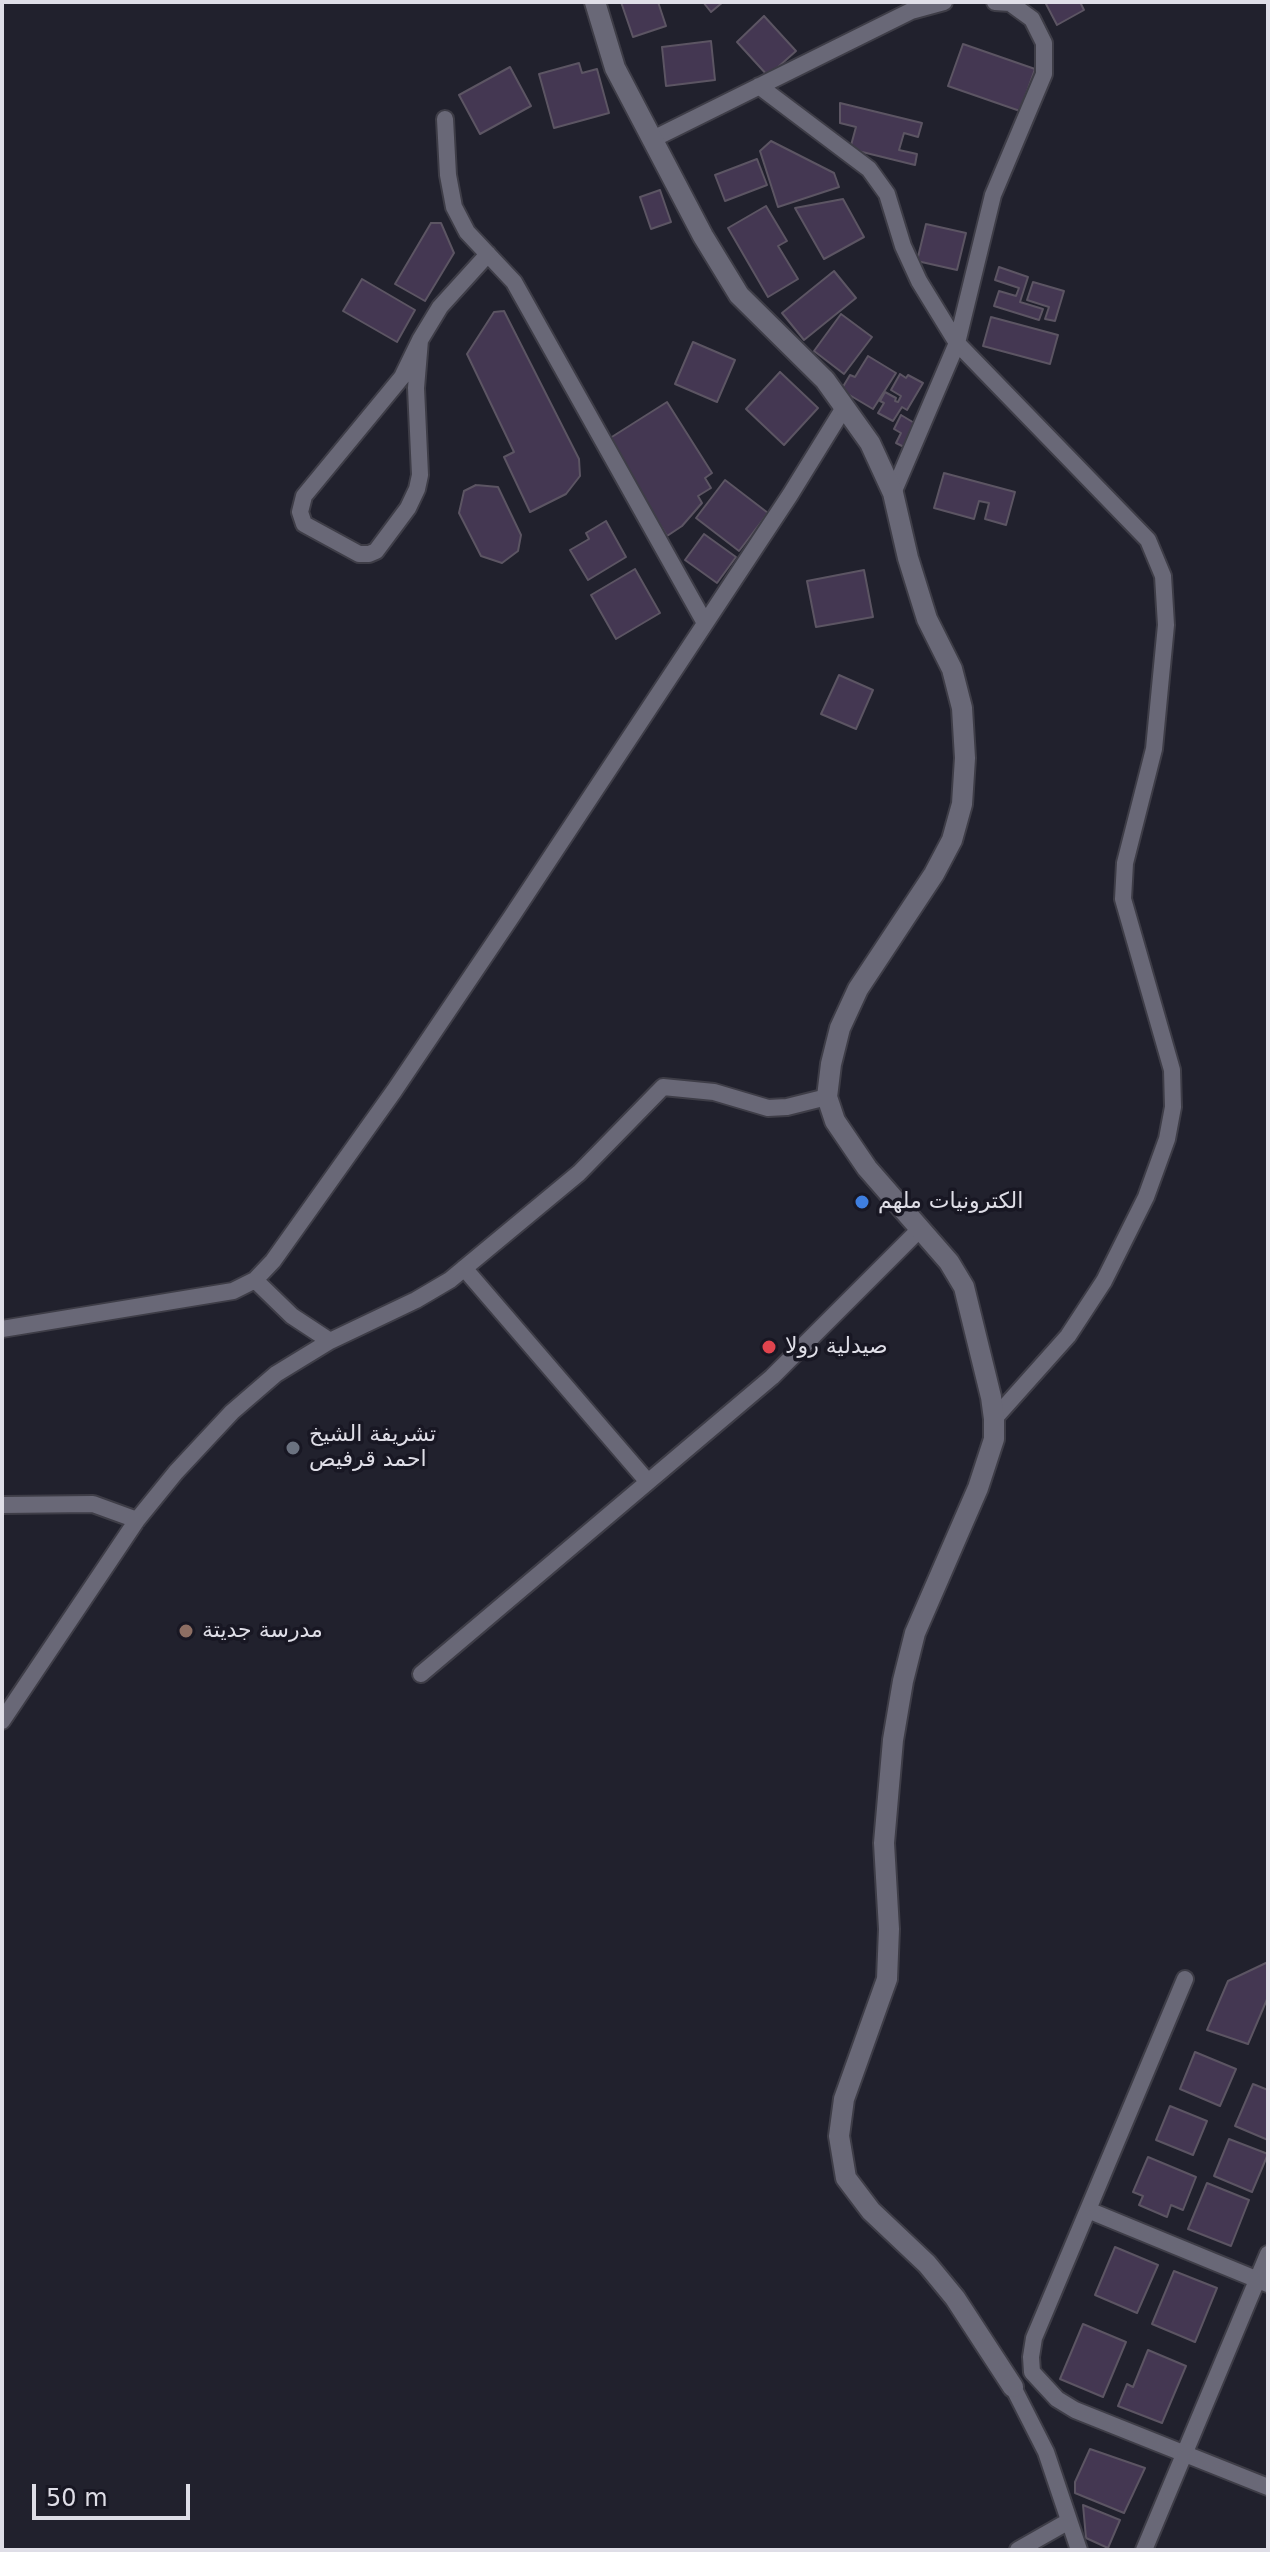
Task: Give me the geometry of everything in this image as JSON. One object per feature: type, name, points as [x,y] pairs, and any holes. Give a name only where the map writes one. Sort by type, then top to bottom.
[{"type":"street","points":[[595,2],[615,68],[703,236],[739,295],[825,380],[870,443],[893,493],[908,558],[927,619],[952,669],[962,708],[965,758],[962,804],[952,840],[934,874],[858,989],[840,1028],[827,1097],[835,1121],[867,1168],[949,1262],[964,1287],[994,1419],[994,1439],[978,1488],[915,1633],[903,1681],[893,1740],[884,1843],[889,1929],[887,1979],[844,2099],[839,2136],[846,2178],[871,2211],[927,2264],[955,2298],[1013,2387],[1046,2452],[1079,2550]]},
{"type":"street","points":[[653,139],[911,11],[944,2]]},
{"type":"street","points":[[893,493],[957,343],[993,195],[1044,74],[1044,43],[1032,19],[1010,3],[995,2]]},
{"type":"street","points":[[759,86],[869,169],[887,194],[903,246],[919,281],[957,343],[1148,540],[1163,576],[1166,625],[1154,749],[1125,863],[1123,899],[1172,1070],[1173,1107],[1167,1139],[1146,1197],[1104,1281],[1068,1336],[994,1419]]},
{"type":"street","points":[[445,119],[448,175],[454,207],[467,232],[514,282],[705,623]]},
{"type":"street","points":[[420,340],[416,388],[420,475],[417,489],[408,508],[376,551],[359,554],[304,524],[300,512],[304,496],[402,377],[420,340],[440,307],[488,254]]},
{"type":"street","points":[[2,1329],[233,1291],[255,1280],[280,1252],[394,1091],[790,495],[845,406]]},
{"type":"street","points":[[2,1721],[137,1520],[176,1472],[232,1412],[276,1374],[330,1341],[416,1300],[450,1280],[579,1173],[663,1087],[714,1092],[768,1108],[787,1107],[827,1097]]},
{"type":"street","points":[[421,1674],[772,1377],[920,1229]]},
{"type":"street","points":[[464,1268],[648,1482]]},
{"type":"street","points":[[255,1280],[292,1316],[330,1341]]},
{"type":"street","points":[[2,1505],[93,1504],[137,1520]]},
{"type":"street","points":[[1185,1979],[1034,2338],[1032,2372],[1057,2399],[1075,2410],[1268,2487]]},
{"type":"street","points":[[1088,2210],[1263,2282]]},
{"type":"street","points":[[1144,2550],[1263,2282],[1268,2254]]},
{"type":"street","points":[[1018,2550],[1069,2521]]},
{"type":"building","points":[[621,2],[658,2],[666,26],[633,37]]},
{"type":"building","points":[[703,2],[723,2],[711,12]]},
{"type":"building","points":[[1045,2],[1080,2],[1084,10],[1057,25]]},
{"type":"building","points":[[764,16],[796,51],[768,76],[737,42]]},
{"type":"building","points":[[711,41],[715,80],[666,86],[662,47]]},
{"type":"building","points":[[963,44],[1035,69],[1020,111],[948,86]]},
{"type":"building","points":[[579,63],[582,73],[597,69],[609,113],[554,128],[539,74]]},
{"type":"building","points":[[510,67],[531,106],[480,134],[459,95]]},
{"type":"building","points":[[840,103],[922,123],[918,137],[904,133],[899,150],[917,154],[915,165],[850,149],[856,127],[840,123]]},
{"type":"building","points":[[771,141],[834,173],[839,187],[778,207],[760,151]]},
{"type":"building","points":[[757,159],[767,185],[725,201],[715,175]]},
{"type":"building","points":[[660,190],[671,222],[651,229],[640,197]]},
{"type":"building","points":[[843,199],[864,237],[824,259],[795,208]]},
{"type":"building","points":[[766,206],[787,241],[778,246],[798,279],[768,297],[728,228]]},
{"type":"building","points":[[431,223],[441,223],[454,253],[425,301],[395,284]]},
{"type":"building","points":[[926,224],[966,233],[957,270],[917,261]]},
{"type":"building","points":[[999,267],[1028,277],[1020,302],[1043,309],[1039,320],[994,306],[999,291],[1016,296],[1019,288],[995,280]]},
{"type":"building","points":[[834,271],[856,298],[804,340],[782,313]]},
{"type":"building","points":[[362,279],[415,310],[397,342],[343,311]]},
{"type":"building","points":[[1033,282],[1064,291],[1055,321],[1045,319],[1049,307],[1027,300]]},
{"type":"building","points":[[504,311],[579,459],[580,476],[566,494],[530,512],[504,457],[514,452],[467,354],[494,312]]},
{"type":"building","points":[[841,314],[872,337],[844,374],[814,351]]},
{"type":"building","points":[[991,317],[1058,335],[1050,364],[983,346]]},
{"type":"building","points":[[693,342],[735,360],[717,402],[675,384]]},
{"type":"building","points":[[868,356],[896,373],[873,409],[841,390],[850,375],[855,377]]},
{"type":"building","points":[[780,372],[818,408],[784,445],[746,409]]},
{"type":"building","points":[[900,374],[923,383],[907,410],[902,407],[893,421],[878,413],[884,403],[880,401],[885,392],[898,402],[901,396],[891,390]]},
{"type":"building","points":[[667,402],[712,473],[705,478],[711,488],[698,496],[702,503],[682,526],[667,536],[607,440]]},
{"type":"building","points":[[901,415],[916,424],[904,447],[896,443],[901,433],[894,429]]},
{"type":"building","points":[[944,473],[1015,492],[1006,525],[985,519],[989,503],[979,501],[974,519],[934,508]]},
{"type":"building","points":[[725,480],[768,513],[739,551],[696,518]]},
{"type":"building","points":[[476,485],[498,487],[521,535],[518,551],[502,563],[481,556],[459,513],[464,491]]},
{"type":"building","points":[[606,521],[626,557],[588,580],[570,550],[589,539],[586,533]]},
{"type":"building","points":[[704,534],[736,557],[717,583],[685,560]]},
{"type":"building","points":[[635,569],[660,613],[616,639],[591,595]]},
{"type":"building","points":[[864,570],[873,617],[816,627],[807,581]]},
{"type":"building","points":[[839,675],[873,690],[856,729],[821,714]]},
{"type":"building","points":[[1268,1962],[1268,1997],[1248,2044],[1207,2030],[1228,1981]]},
{"type":"building","points":[[1195,2052],[1236,2069],[1220,2106],[1180,2089]]},
{"type":"building","points":[[1253,2084],[1268,2090],[1268,2140],[1235,2126]]},
{"type":"building","points":[[1170,2106],[1207,2121],[1193,2155],[1156,2140]]},
{"type":"building","points":[[1229,2139],[1268,2154],[1252,2192],[1214,2176]]},
{"type":"building","points":[[1148,2157],[1196,2177],[1183,2210],[1171,2205],[1167,2217],[1139,2205],[1143,2196],[1133,2192]]},
{"type":"building","points":[[1207,2183],[1249,2200],[1231,2246],[1188,2229]]},
{"type":"building","points":[[1115,2247],[1158,2265],[1137,2313],[1095,2295]]},
{"type":"building","points":[[1174,2271],[1217,2288],[1195,2342],[1152,2324]]},
{"type":"building","points":[[1083,2324],[1126,2342],[1103,2397],[1060,2379]]},
{"type":"building","points":[[1148,2350],[1186,2366],[1162,2423],[1118,2406],[1127,2384],[1133,2387]]},
{"type":"building","points":[[1090,2449],[1145,2468],[1124,2513],[1075,2493],[1075,2482]]},
{"type":"building","points":[[1083,2505],[1120,2520],[1108,2548],[1086,2538]]},
{"type":"place","name":"الكترونيات ملهم","points":[[862,1202]]},
{"type":"place","name":"صيدلية رولا","points":[[769,1347]]},
{"type":"place","name":"تشريفة الشيخ احمد قرفيص","points":[[293,1448]]},
{"type":"place","name":"مدرسة جديتة","points":[[186,1631]]}]
